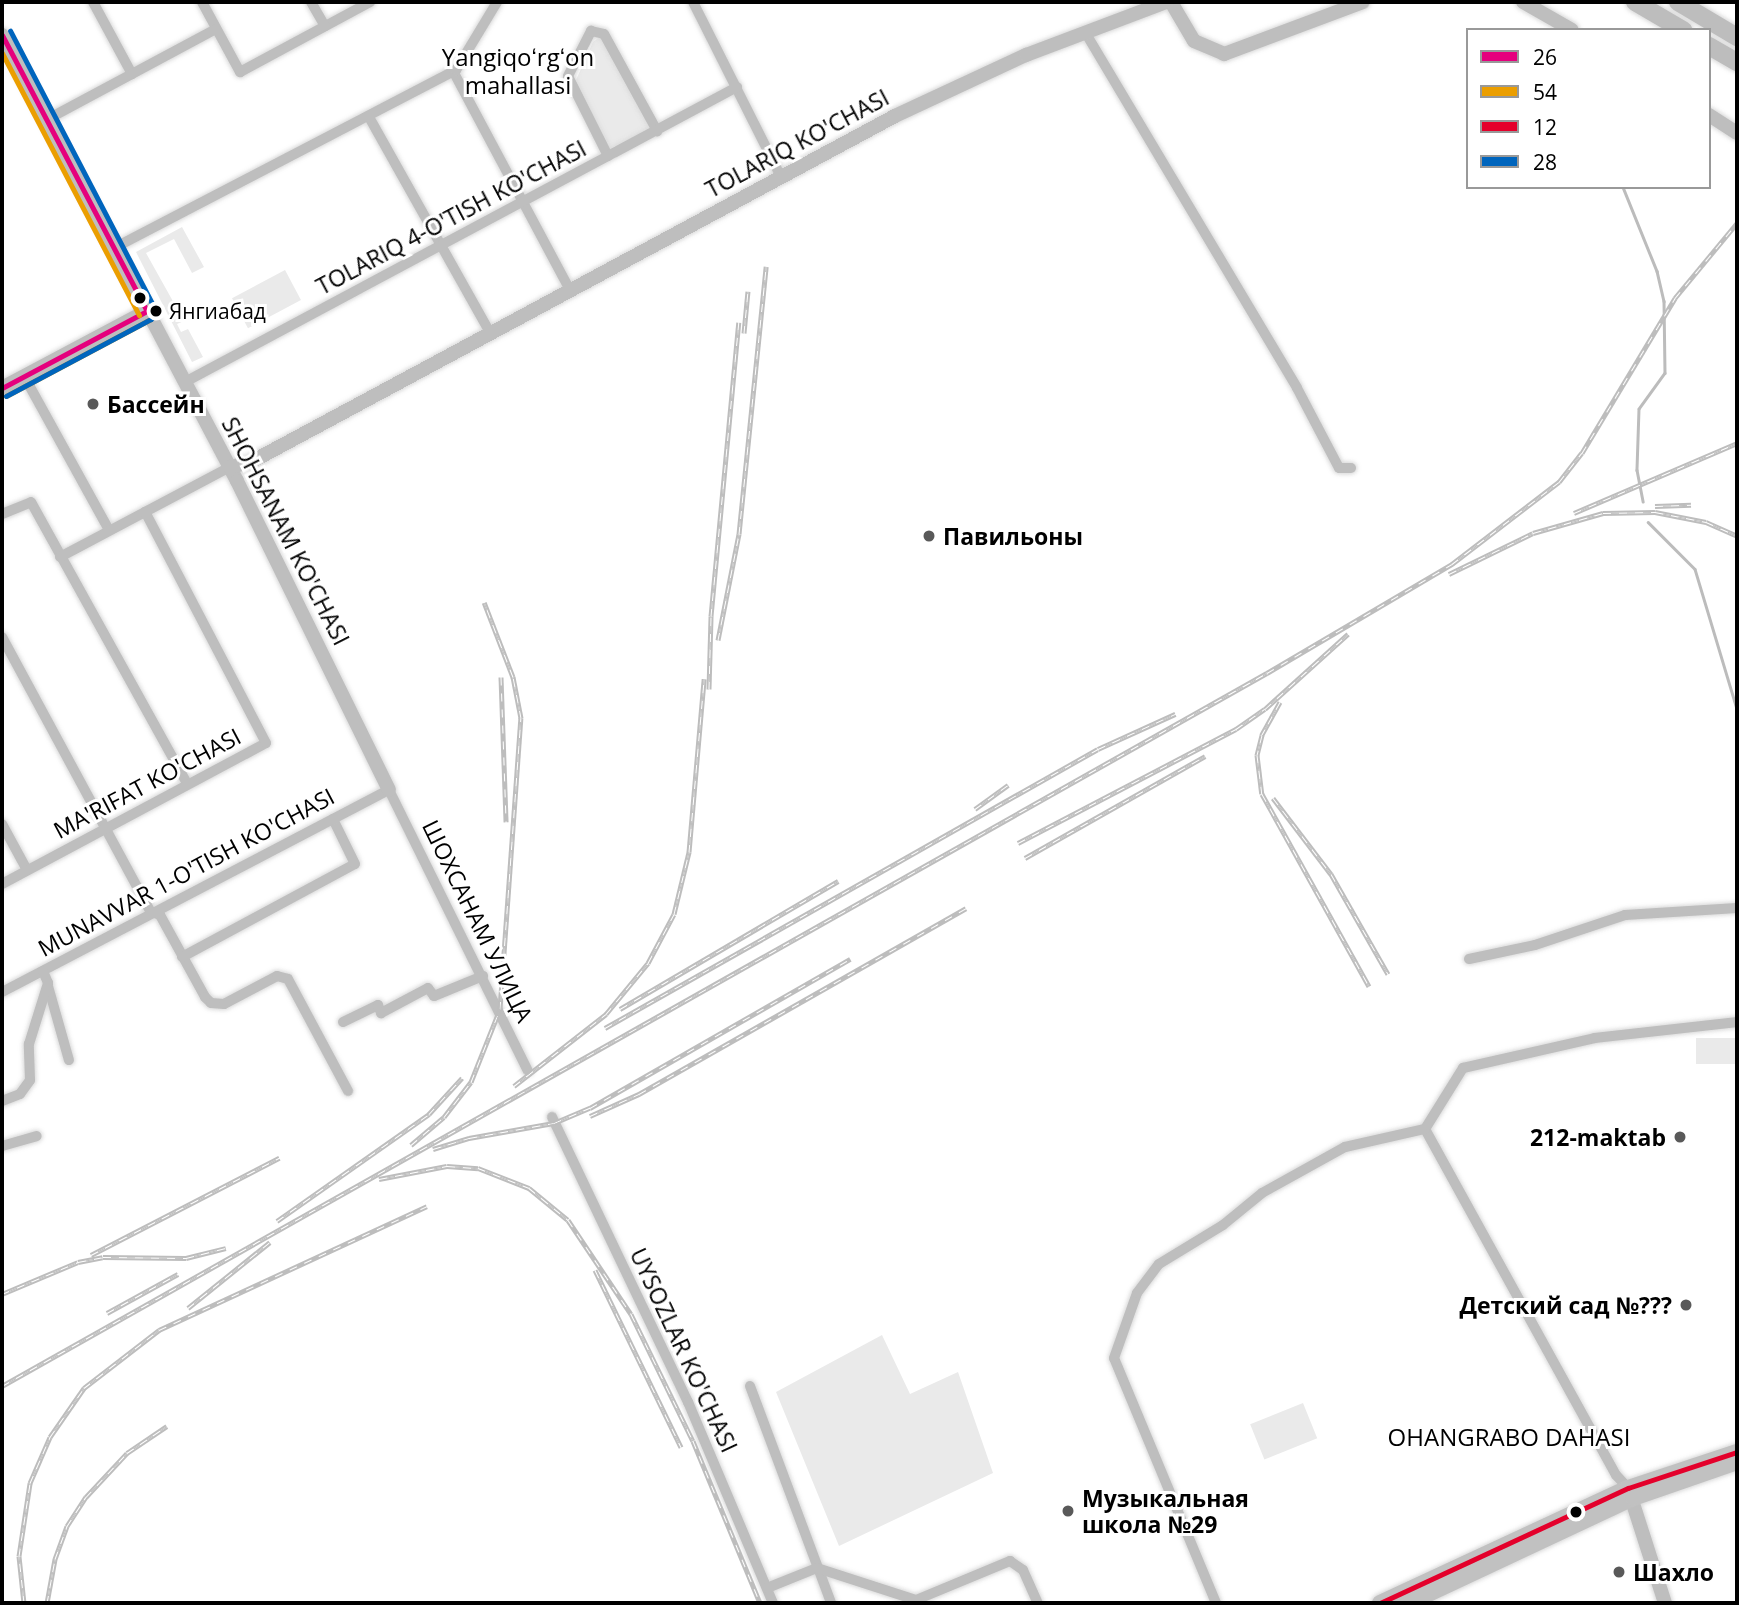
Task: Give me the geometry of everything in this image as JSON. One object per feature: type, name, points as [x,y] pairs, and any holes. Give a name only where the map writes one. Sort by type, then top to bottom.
[{"type":"highway","points":[[1635,2],[1679,28]]},
{"type":"highway","points":[[1678,2],[1737,37]]},
{"type":"highway","points":[[1711,47],[1737,62]]},
{"type":"main road","points":[[1409,1603],[1630,1493],[1737,1452]]},
{"type":"main road","points":[[1630,1493],[1737,1462]]},
{"type":"main road","points":[[1380,1603],[1522,1545]]},
{"type":"street","points":[[93,2],[132,74]]},
{"type":"street","points":[[202,2],[240,72],[370,2]]},
{"type":"street","points":[[311,2],[325,26]]},
{"type":"street","points":[[114,248],[453,71],[497,2]]},
{"type":"street","points":[[693,2],[781,177]]},
{"type":"street","name":"TOLARIQ KO'CHASI","points":[[1136,13],[1148,2]]},
{"type":"street","points":[[1169,2],[1194,41],[1224,54],[1363,2]]},
{"type":"street","name":"TOLARIQ KO'CHASI","points":[[60,556],[230,467],[251,462],[569,288],[895,116],[1085,32],[1169,2]]},
{"type":"street","points":[[1523,2],[1568,28]]},
{"type":"street","points":[[46,120],[216,29]]},
{"type":"street","points":[[608,156],[568,76],[591,31],[604,34],[657,131]]},
{"type":"street","points":[[1085,32],[1297,388],[1339,468],[1351,468]]},
{"type":"street","name":"SHOHSANAM KO'CHASI","points":[[2,34],[230,467],[389,790]]},
{"type":"street","points":[[453,71],[569,288]]},
{"type":"street","name":"TOLARIQ 4-O'TISH KO'CHASI","points":[[185,382],[440,249],[737,87]]},
{"type":"street","points":[[1711,116],[1737,133]]},
{"type":"street","points":[[369,117],[440,249],[489,331]]},
{"type":"street","points":[[2,388],[147,311]]},
{"type":"street","points":[[24,376],[109,530]]},
{"type":"street","points":[[2,514],[30,501],[187,784]]},
{"type":"street","name":"MA'RIFAT KO'CHASI","points":[[2,884],[266,743],[145,512]]},
{"type":"street","points":[[2,637],[150,911],[160,915],[205,997],[215,1004],[228,1003],[277,976],[288,979],[348,1091]]},
{"type":"street","name":"MUNAVVAR 1-O'TISH KO'CHASI","points":[[2,992],[150,911],[389,790]]},
{"type":"street","name":"ШОХСАНАМ УЛИЦА","points":[[389,790],[528,1071]]},
{"type":"street","points":[[182,957],[355,864],[333,819]]},
{"type":"street","points":[[2,824],[27,870]]},
{"type":"street","points":[[1469,959],[1535,945],[1625,915],[1737,908]]},
{"type":"street","points":[[43,971],[69,1060]]},
{"type":"street","points":[[344,1021],[378,1006],[381,1013],[428,988],[434,996],[483,976]]},
{"type":"street","points":[[2,1101],[28,1086],[29,1044],[48,983]]},
{"type":"street","points":[[1216,1603],[1114,1358],[1136,1293],[1159,1264],[1223,1226],[1262,1193],[1345,1147],[1425,1129],[1463,1068],[1595,1038],[1737,1022]]},
{"type":"street","name":"UYSOZLAR KO'CHASI","points":[[552,1117],[688,1402],[773,1603]]},
{"type":"street","points":[[1425,1129],[1616,1475],[1630,1493],[1665,1603]]},
{"type":"street","points":[[2,1146],[37,1136]]},
{"type":"street","points":[[750,1386],[831,1603]]},
{"type":"street","points":[[767,1588],[817,1568],[915,1600],[1010,1561],[1023,1570],[1038,1603]]},
{"type":"shaded area","points":[[601,36],[651,129],[609,149],[576,80],[593,42]]},
{"type":"shaded area","points":[[182,227],[204,267],[192,273],[174,239],[146,253],[184,321],[177,324],[181,332],[188,329],[203,357],[192,362],[136,252]]},
{"type":"shaded area","points":[[285,270],[301,300],[248,328],[232,298]]},
{"type":"shaded area","points":[[1696,1038],[1737,1038],[1737,1064],[1696,1064]]},
{"type":"shaded area","points":[[882,1335],[910,1394],[958,1372],[993,1473],[839,1546],[776,1392]]},
{"type":"shaded area","points":[[1303,1403],[1317,1438],[1264,1460],[1250,1424]]},
{"type":"waterway","points":[[1624,189],[1657,271],[1664,301],[1665,373],[1639,409],[1637,470],[1643,501]]},
{"type":"waterway","points":[[1648,522],[1695,569],[1737,709]]},
{"type":"railway","points":[[2,1386],[1267,673],[1452,564],[1559,482],[1582,453],[1675,298],[1737,223]]},
{"type":"railway","points":[[718,640],[739,534],[766,266]]},
{"type":"railway","points":[[744,333],[748,291]]},
{"type":"railway","points":[[709,689],[711,616],[739,322]]},
{"type":"railway","points":[[1574,513],[1737,443]]},
{"type":"railway","points":[[1655,506],[1691,505]]},
{"type":"railway","points":[[1449,574],[1533,533],[1603,513],[1655,512],[1706,522],[1737,536]]},
{"type":"railway","points":[[411,1145],[444,1117],[471,1082],[500,1009],[521,718],[513,677],[484,602]]},
{"type":"railway","points":[[1018,843],[1236,729],[1265,709],[1348,634]]},
{"type":"railway","points":[[501,677],[506,822]]},
{"type":"railway","points":[[514,1086],[606,1014],[648,963],[674,914],[689,852],[704,679]]},
{"type":"railway","points":[[1280,702],[1262,735],[1257,755],[1262,794],[1369,986]]},
{"type":"railway","points":[[605,1028],[1098,749],[1175,714]]},
{"type":"railway","points":[[1025,858],[1205,756]]},
{"type":"railway","points":[[975,809],[1008,785]]},
{"type":"railway","points":[[1273,798],[1331,874],[1388,974]]},
{"type":"railway","points":[[620,1009],[838,881]]},
{"type":"railway","points":[[590,1116],[639,1094],[966,908]]},
{"type":"railway","points":[[433,1149],[469,1138],[554,1123],[590,1108],[850,959]]},
{"type":"railway","points":[[277,1221],[429,1114],[462,1078]]},
{"type":"railway","points":[[91,1255],[279,1158]]},
{"type":"railway","points":[[379,1179],[447,1166],[478,1168],[529,1188],[568,1220],[631,1314],[693,1441],[760,1603]]},
{"type":"railway","points":[[24,1603],[19,1556],[30,1483],[50,1437],[84,1388],[159,1330],[427,1206]]},
{"type":"railway","points":[[188,1308],[270,1242]]},
{"type":"railway","points":[[2,1294],[78,1262],[103,1257],[186,1258],[226,1248]]},
{"type":"railway","points":[[595,1270],[681,1447]]},
{"type":"railway","points":[[107,1313],[178,1274]]},
{"type":"railway","points":[[47,1603],[55,1559],[67,1526],[86,1497],[127,1453],[167,1426]]},
{"type":"transit line","name":"28","points":[[6,396],[151,319],[156,311],[10,31]]},
{"type":"transit line","name":"26","points":[[2,35],[147,311]]},
{"type":"transit line","name":"54","points":[[2,53],[139,315]]},
{"type":"transit line","name":"26","points":[[2,388],[147,311]]},
{"type":"transit line","name":"54","points":[[6,396],[151,319]]},
{"type":"transit line","name":"12","points":[[1380,1603],[1628,1488],[1737,1452]]},
{"type":"place","name":"Янгиабад","points":[[156,311]]},
{"type":"place","name":"Бассейн","points":[[93,404]]},
{"type":"place","name":"Павильоны","points":[[929,536]]},
{"type":"place","name":"212-maktab","points":[[1680,1137]]},
{"type":"place","name":"Детский сад №???","points":[[1686,1305]]},
{"type":"place","name":"Музыкальная школа №29","points":[[1068,1511]]},
{"type":"place","name":"Шахло","points":[[1619,1572]]},
{"type":"district","name":"Yangiqoʻrgʻon mahallasi","points":[[518,71]]},
{"type":"district","name":"OHANGRABO DAHASI","points":[[1509,1437]]}]
